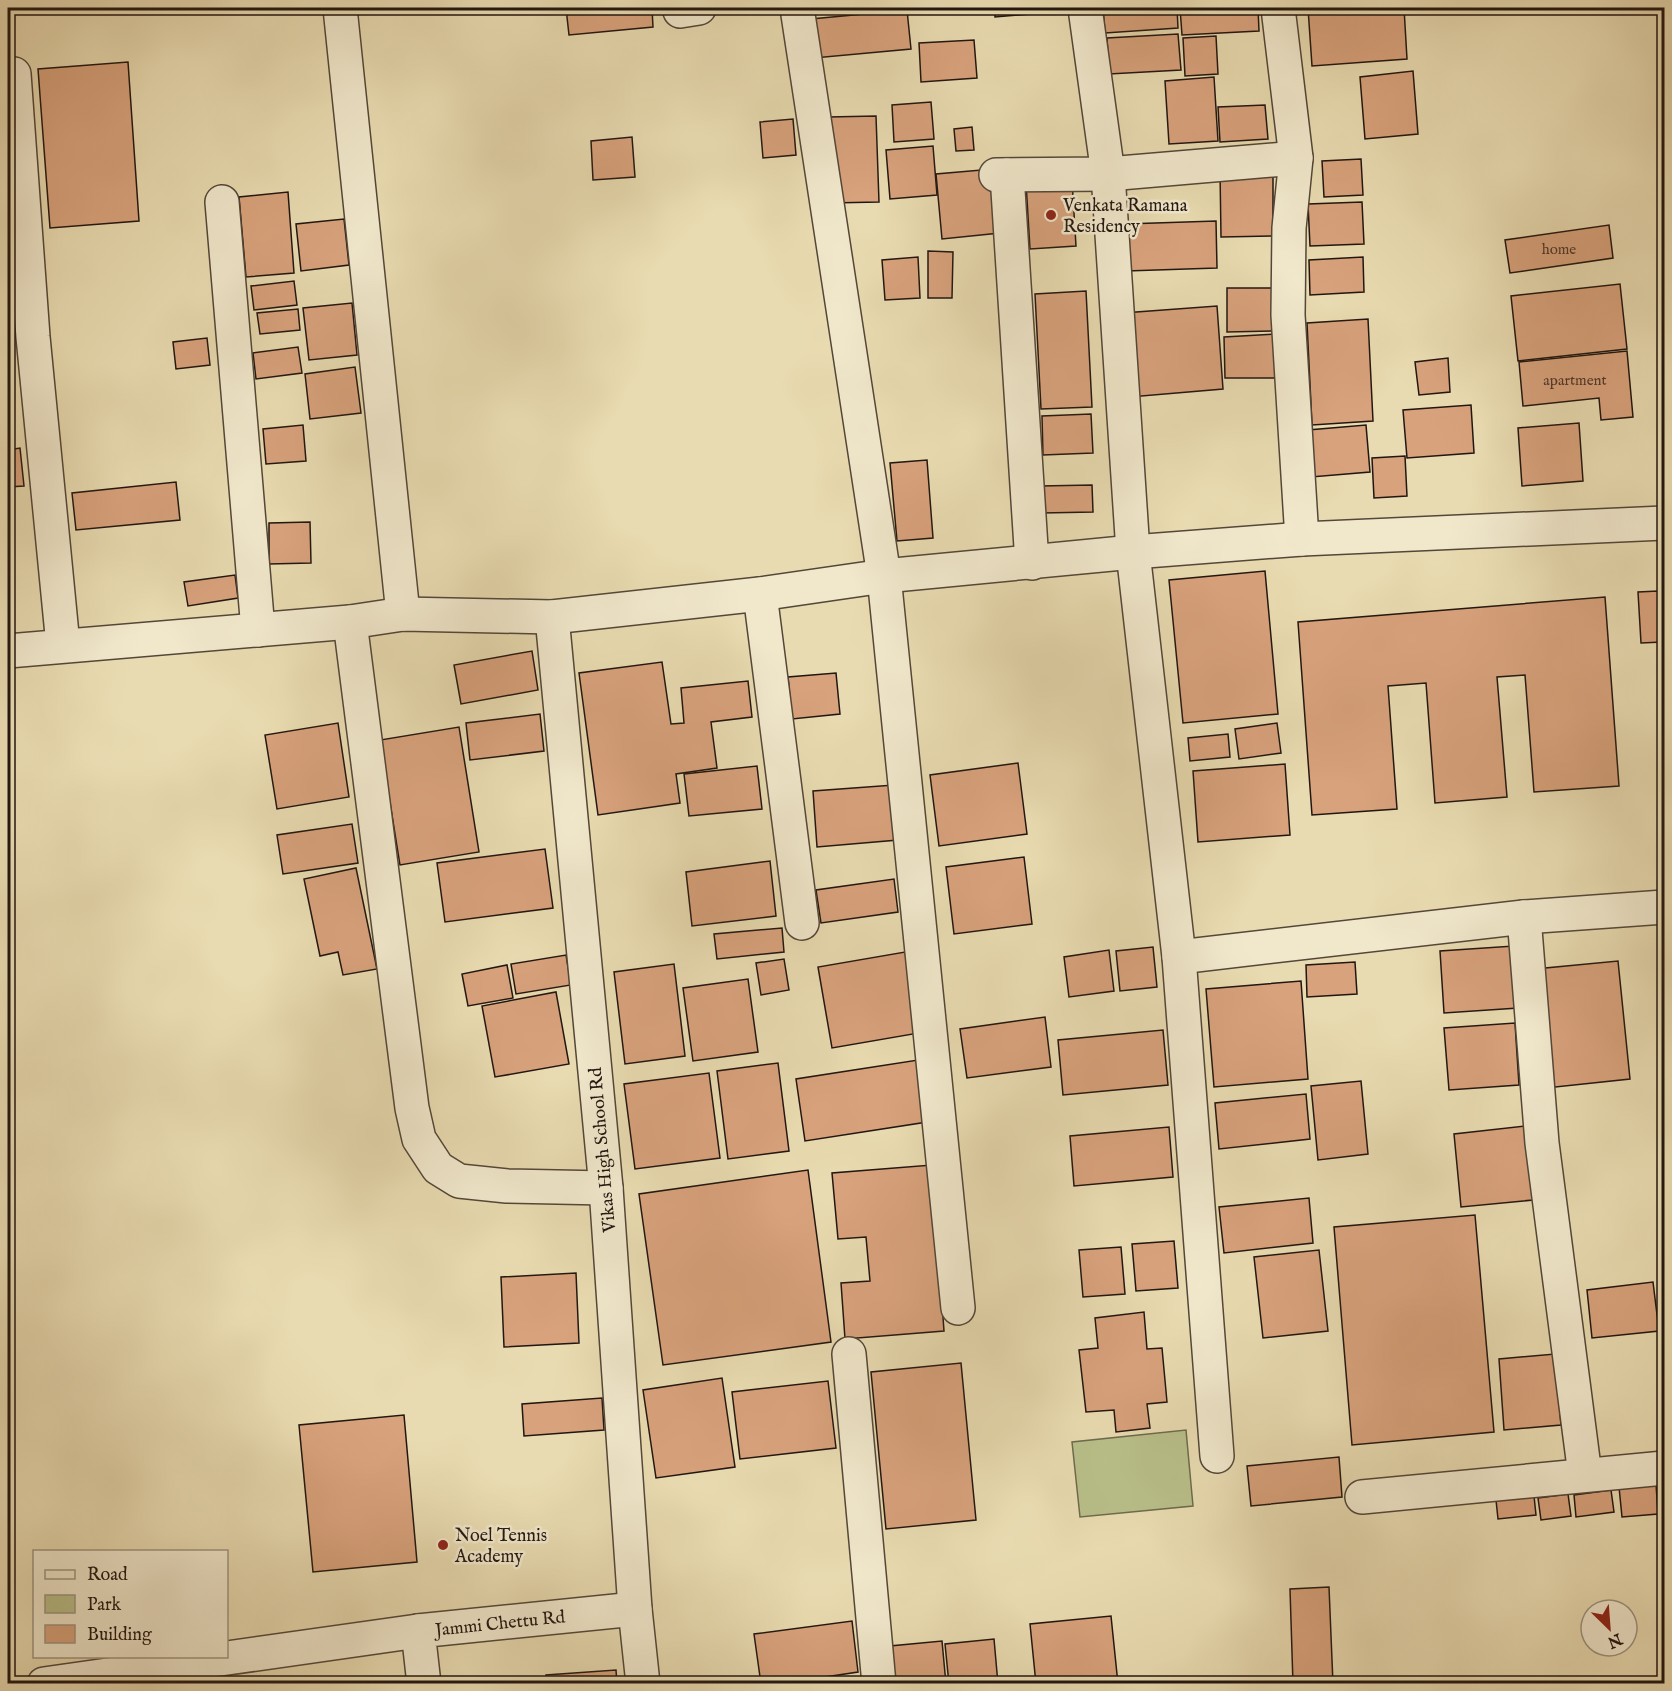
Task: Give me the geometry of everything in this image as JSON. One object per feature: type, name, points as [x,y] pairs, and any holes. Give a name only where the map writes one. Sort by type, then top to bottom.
[{"type":"street","points":[[340,8],[403,614]]},
{"type":"street","points":[[796,8],[884,576],[958,1308]]},
{"type":"street","points":[[1085,8],[1108,174],[1133,552],[1179,957],[1217,1456]]},
{"type":"street","points":[[1278,8],[1296,158],[1289,228],[1288,315],[1302,539]]},
{"type":"street","points":[[14,74],[33,337],[63,645]]},
{"type":"street","points":[[1032,563],[1002,175],[1108,174],[1296,158]]},
{"type":"street","points":[[222,202],[258,630]]},
{"type":"street","points":[[8,651],[350,622],[403,614],[552,617],[760,594],[884,576],[1133,552],[1302,539],[1665,523]]},
{"type":"street","points":[[760,594],[802,923]]},
{"type":"street","name":"Vikas High School Rd","points":[[552,617],[606,1188],[634,1608],[643,1683]]},
{"type":"street","points":[[350,622],[412,1108],[419,1139],[438,1168],[459,1181],[507,1186],[606,1188]]},
{"type":"street","points":[[1179,957],[1524,917],[1665,907]]},
{"type":"street","points":[[1524,917],[1542,1143],[1585,1475]]},
{"type":"street","points":[[849,1354],[879,1683]]},
{"type":"street","points":[[1362,1497],[1665,1468]]},
{"type":"street","name":"Jammi Chettu Rd","points":[[424,1683],[418,1631],[634,1608]]},
{"type":"street","points":[[228,1657],[418,1631]]},
{"type":"street","points":[[44,1683],[224,1658]]},
{"type":"green space","points":[[1186,1430],[1193,1506],[1080,1517],[1072,1442]]},
{"type":"building","points":[[566,8],[652,8],[653,27],[569,35]]},
{"type":"building","points":[[995,8],[1056,8],[1056,12],[995,17]]},
{"type":"building","points":[[1103,8],[1177,8],[1178,28],[1105,33]]},
{"type":"building","points":[[1180,8],[1258,8],[1259,31],[1182,35]]},
{"type":"building","points":[[1308,8],[1404,8],[1407,59],[1312,66]]},
{"type":"building","points":[[907,10],[911,49],[814,58],[811,19]]},
{"type":"building","points":[[1178,34],[1181,70],[1109,74],[1107,38]]},
{"type":"building","points":[[1216,36],[1218,74],[1185,76],[1183,38]]},
{"type":"building","points":[[974,40],[977,78],[921,82],[919,43]]},
{"type":"building","points":[[128,62],[139,221],[50,228],[38,69]]},
{"type":"building","points":[[1413,71],[1418,134],[1365,139],[1360,77]]},
{"type":"building","points":[[1214,77],[1218,141],[1169,144],[1165,81]]},
{"type":"building","points":[[931,102],[934,139],[894,142],[892,105]]},
{"type":"building","points":[[1265,105],[1268,139],[1220,142],[1218,107]]},
{"type":"building","points":[[876,116],[879,202],[830,203],[828,117]]},
{"type":"building","points":[[793,119],[796,155],[763,158],[760,122]]},
{"type":"building","points":[[972,127],[974,150],[956,151],[954,129]]},
{"type":"building","points":[[632,137],[635,177],[593,180],[591,141]]},
{"type":"building","points":[[933,146],[937,195],[890,199],[886,150]]},
{"type":"building","points":[[1361,159],[1363,195],[1324,197],[1322,161]]},
{"type":"building","points":[[993,169],[1000,233],[942,239],[936,174]]},
{"type":"building","points":[[1273,170],[1273,236],[1221,237],[1220,171]]},
{"type":"building","name":"Venkata Ramana Residency","points":[[1072,180],[1076,246],[1030,249],[1026,183]]},
{"type":"building","points":[[288,192],[294,273],[246,277],[239,197]]},
{"type":"building","points":[[1362,202],[1364,244],[1310,246],[1308,204]]},
{"type":"building","points":[[344,219],[349,265],[301,271],[296,224]]},
{"type":"building","points":[[1216,221],[1217,268],[1126,271],[1125,224]]},
{"type":"building","points":[[1609,225],[1613,258],[1510,273],[1505,240]]},
{"type":"building","points":[[928,251],[953,252],[952,298],[928,298]]},
{"type":"building","points":[[918,257],[920,298],[885,300],[882,260]]},
{"type":"building","points":[[1363,257],[1364,292],[1310,295],[1309,260]]},
{"type":"building","points":[[294,281],[297,305],[254,310],[251,286]]},
{"type":"building","points":[[1620,284],[1627,349],[1518,361],[1511,296]]},
{"type":"building","points":[[1227,288],[1274,288],[1274,331],[1227,332]]},
{"type":"building","points":[[1086,291],[1092,407],[1041,409],[1035,294]]},
{"type":"building","points":[[352,303],[357,355],[309,360],[303,308]]},
{"type":"building","points":[[1217,306],[1223,389],[1130,397],[1123,313]]},
{"type":"building","points":[[298,309],[300,330],[260,334],[257,313]]},
{"type":"building","points":[[1368,319],[1373,421],[1312,425],[1307,323]]},
{"type":"building","points":[[8,330],[14,415],[8,415]]},
{"type":"building","points":[[1275,334],[1277,378],[1225,378],[1224,337]]},
{"type":"building","points":[[207,338],[210,365],[176,369],[173,342]]},
{"type":"building","points":[[298,347],[302,373],[256,379],[253,353]]},
{"type":"building","points":[[1627,351],[1633,417],[1601,420],[1599,398],[1523,406],[1519,362]]},
{"type":"building","points":[[1448,358],[1450,392],[1419,395],[1415,362]]},
{"type":"building","points":[[355,367],[361,413],[310,419],[305,374]]},
{"type":"building","points":[[1471,405],[1474,453],[1407,458],[1403,410]]},
{"type":"building","points":[[1091,414],[1093,453],[1043,455],[1042,416]]},
{"type":"building","points":[[1579,423],[1583,481],[1522,486],[1518,428]]},
{"type":"building","points":[[303,425],[306,461],[266,464],[263,429]]},
{"type":"building","points":[[1366,425],[1370,472],[1311,477],[1308,430]]},
{"type":"building","points":[[20,448],[24,486],[8,487],[8,450]]},
{"type":"building","points":[[1405,456],[1407,496],[1374,498],[1372,458]]},
{"type":"building","points":[[927,460],[933,538],[897,541],[890,463]]},
{"type":"building","points":[[176,482],[180,520],[76,530],[72,493]]},
{"type":"building","points":[[1092,485],[1093,512],[1042,513],[1040,486]]},
{"type":"building","points":[[310,522],[311,563],[269,564],[269,523]]},
{"type":"building","points":[[1265,571],[1278,714],[1183,723],[1169,580]]},
{"type":"building","points":[[235,575],[238,598],[188,606],[184,582]]},
{"type":"building","points":[[1658,591],[1662,642],[1641,643],[1638,592]]},
{"type":"building","points":[[1605,597],[1619,786],[1534,792],[1525,675],[1497,677],[1507,797],[1435,803],[1426,683],[1388,686],[1397,809],[1312,815],[1298,622]]},
{"type":"building","points":[[532,651],[538,690],[461,704],[454,665]]},
{"type":"building","points":[[662,662],[671,724],[684,723],[681,688],[748,681],[752,717],[711,722],[717,768],[676,774],[680,803],[598,815],[579,673]]},
{"type":"building","points":[[836,673],[840,714],[792,719],[788,677]]},
{"type":"building","points":[[540,714],[544,751],[470,760],[466,723]]},
{"type":"building","points":[[338,723],[349,797],[277,809],[265,735]]},
{"type":"building","points":[[1277,723],[1281,753],[1239,759],[1235,729]]},
{"type":"building","points":[[459,727],[479,852],[400,865],[380,740]]},
{"type":"building","points":[[1228,734],[1230,757],[1190,761],[1188,738]]},
{"type":"building","points":[[1018,763],[1027,834],[939,846],[930,775]]},
{"type":"building","points":[[1285,764],[1290,835],[1198,842],[1193,771]]},
{"type":"building","points":[[757,766],[762,809],[689,816],[684,774]]},
{"type":"building","points":[[894,785],[898,840],[817,847],[813,791]]},
{"type":"building","points":[[352,824],[358,863],[283,874],[277,835]]},
{"type":"building","points":[[545,849],[553,908],[445,922],[437,863]]},
{"type":"building","points":[[1024,857],[1032,924],[954,934],[946,867]]},
{"type":"building","points":[[770,861],[776,916],[692,926],[686,872]]},
{"type":"building","points":[[356,868],[377,969],[343,975],[338,952],[320,956],[304,879]]},
{"type":"building","points":[[894,879],[898,912],[821,923],[816,890]]},
{"type":"building","points":[[782,928],[784,952],[717,959],[714,934]]},
{"type":"building","points":[[1514,946],[1518,1008],[1444,1013],[1440,951]]},
{"type":"building","points":[[1153,947],[1157,987],[1120,991],[1116,951]]},
{"type":"building","points":[[1109,950],[1114,991],[1069,997],[1064,957]]},
{"type":"building","points":[[905,952],[919,1033],[832,1048],[818,967]]},
{"type":"building","points":[[566,955],[571,985],[516,994],[511,964]]},
{"type":"building","points":[[784,959],[789,990],[761,995],[756,963]]},
{"type":"building","points":[[1618,961],[1630,1079],[1546,1088],[1535,969]]},
{"type":"building","points":[[1355,962],[1357,994],[1307,997],[1306,965]]},
{"type":"building","points":[[674,964],[685,1056],[625,1064],[614,972]]},
{"type":"building","points":[[507,965],[513,998],[468,1006],[462,974]]},
{"type":"building","points":[[748,979],[758,1052],[693,1061],[683,988]]},
{"type":"building","points":[[1301,981],[1308,1079],[1214,1087],[1206,989]]},
{"type":"building","points":[[556,992],[569,1064],[495,1077],[482,1006]]},
{"type":"building","points":[[1045,1017],[1051,1067],[967,1078],[960,1029]]},
{"type":"building","points":[[1515,1023],[1519,1085],[1449,1090],[1444,1028]]},
{"type":"building","points":[[1163,1030],[1168,1085],[1063,1095],[1058,1040]]},
{"type":"building","points":[[918,1060],[927,1122],[805,1141],[796,1079]]},
{"type":"building","points":[[778,1063],[789,1151],[728,1159],[717,1071]]},
{"type":"building","points":[[709,1073],[720,1158],[635,1169],[624,1084]]},
{"type":"building","points":[[1361,1081],[1368,1154],[1318,1160],[1311,1086]]},
{"type":"building","points":[[1306,1094],[1310,1139],[1219,1149],[1215,1103]]},
{"type":"building","points":[[1525,1126],[1533,1200],[1461,1207],[1454,1134]]},
{"type":"building","points":[[1169,1127],[1173,1177],[1074,1186],[1070,1136]]},
{"type":"building","points":[[932,1165],[944,1331],[845,1339],[841,1283],[870,1281],[866,1237],[838,1239],[832,1173]]},
{"type":"building","points":[[808,1170],[831,1342],[663,1365],[639,1194]]},
{"type":"building","points":[[1309,1198],[1313,1243],[1224,1253],[1219,1207]]},
{"type":"building","points":[[1475,1215],[1494,1432],[1352,1445],[1334,1227]]},
{"type":"building","points":[[1174,1241],[1178,1288],[1136,1291],[1132,1244]]},
{"type":"building","points":[[1121,1247],[1125,1294],[1083,1297],[1079,1250]]},
{"type":"building","points":[[1319,1250],[1328,1331],[1263,1338],[1254,1257]]},
{"type":"building","points":[[576,1273],[579,1343],[504,1347],[501,1277]]},
{"type":"building","points":[[1653,1282],[1659,1331],[1592,1338],[1587,1290]]},
{"type":"building","points":[[1144,1312],[1147,1349],[1162,1348],[1167,1402],[1147,1404],[1150,1428],[1116,1432],[1114,1410],[1086,1412],[1079,1350],[1098,1348],[1095,1318]]},
{"type":"building","points":[[1555,1354],[1561,1425],[1504,1430],[1499,1359]]},
{"type":"building","points":[[961,1363],[976,1520],[886,1529],[871,1372]]},
{"type":"building","points":[[722,1378],[735,1467],[656,1478],[643,1390]]},
{"type":"building","points":[[828,1381],[836,1448],[740,1459],[732,1392]]},
{"type":"building","points":[[602,1398],[604,1430],[524,1436],[522,1404]]},
{"type":"building","points":[[404,1415],[417,1562],[313,1572],[299,1425]]},
{"type":"building","points":[[1339,1457],[1342,1497],[1251,1506],[1247,1466]]},
{"type":"building","points":[[1656,1484],[1658,1514],[1622,1517],[1619,1487]]},
{"type":"building","points":[[1611,1490],[1614,1512],[1576,1517],[1574,1495]]},
{"type":"building","points":[[1568,1494],[1571,1516],[1541,1520],[1538,1498]]},
{"type":"building","points":[[1534,1496],[1536,1515],[1498,1519],[1496,1500]]},
{"type":"building","points":[[1329,1587],[1333,1684],[1293,1684],[1290,1589]]},
{"type":"building","points":[[1111,1616],[1118,1684],[1036,1684],[1030,1624]]},
{"type":"building","points":[[852,1621],[858,1672],[778,1684],[761,1684],[754,1634]]},
{"type":"building","points":[[994,1639],[998,1684],[949,1684],[945,1644]]},
{"type":"building","points":[[942,1641],[946,1684],[894,1684],[890,1646]]},
{"type":"building","points":[[616,1670],[617,1684],[547,1684],[546,1675]]},
{"type":"place","name":"Venkata Ramana Residency","points":[[1051,215]]},
{"type":"place","name":"Noel Tennis Academy","points":[[443,1545]]}]
